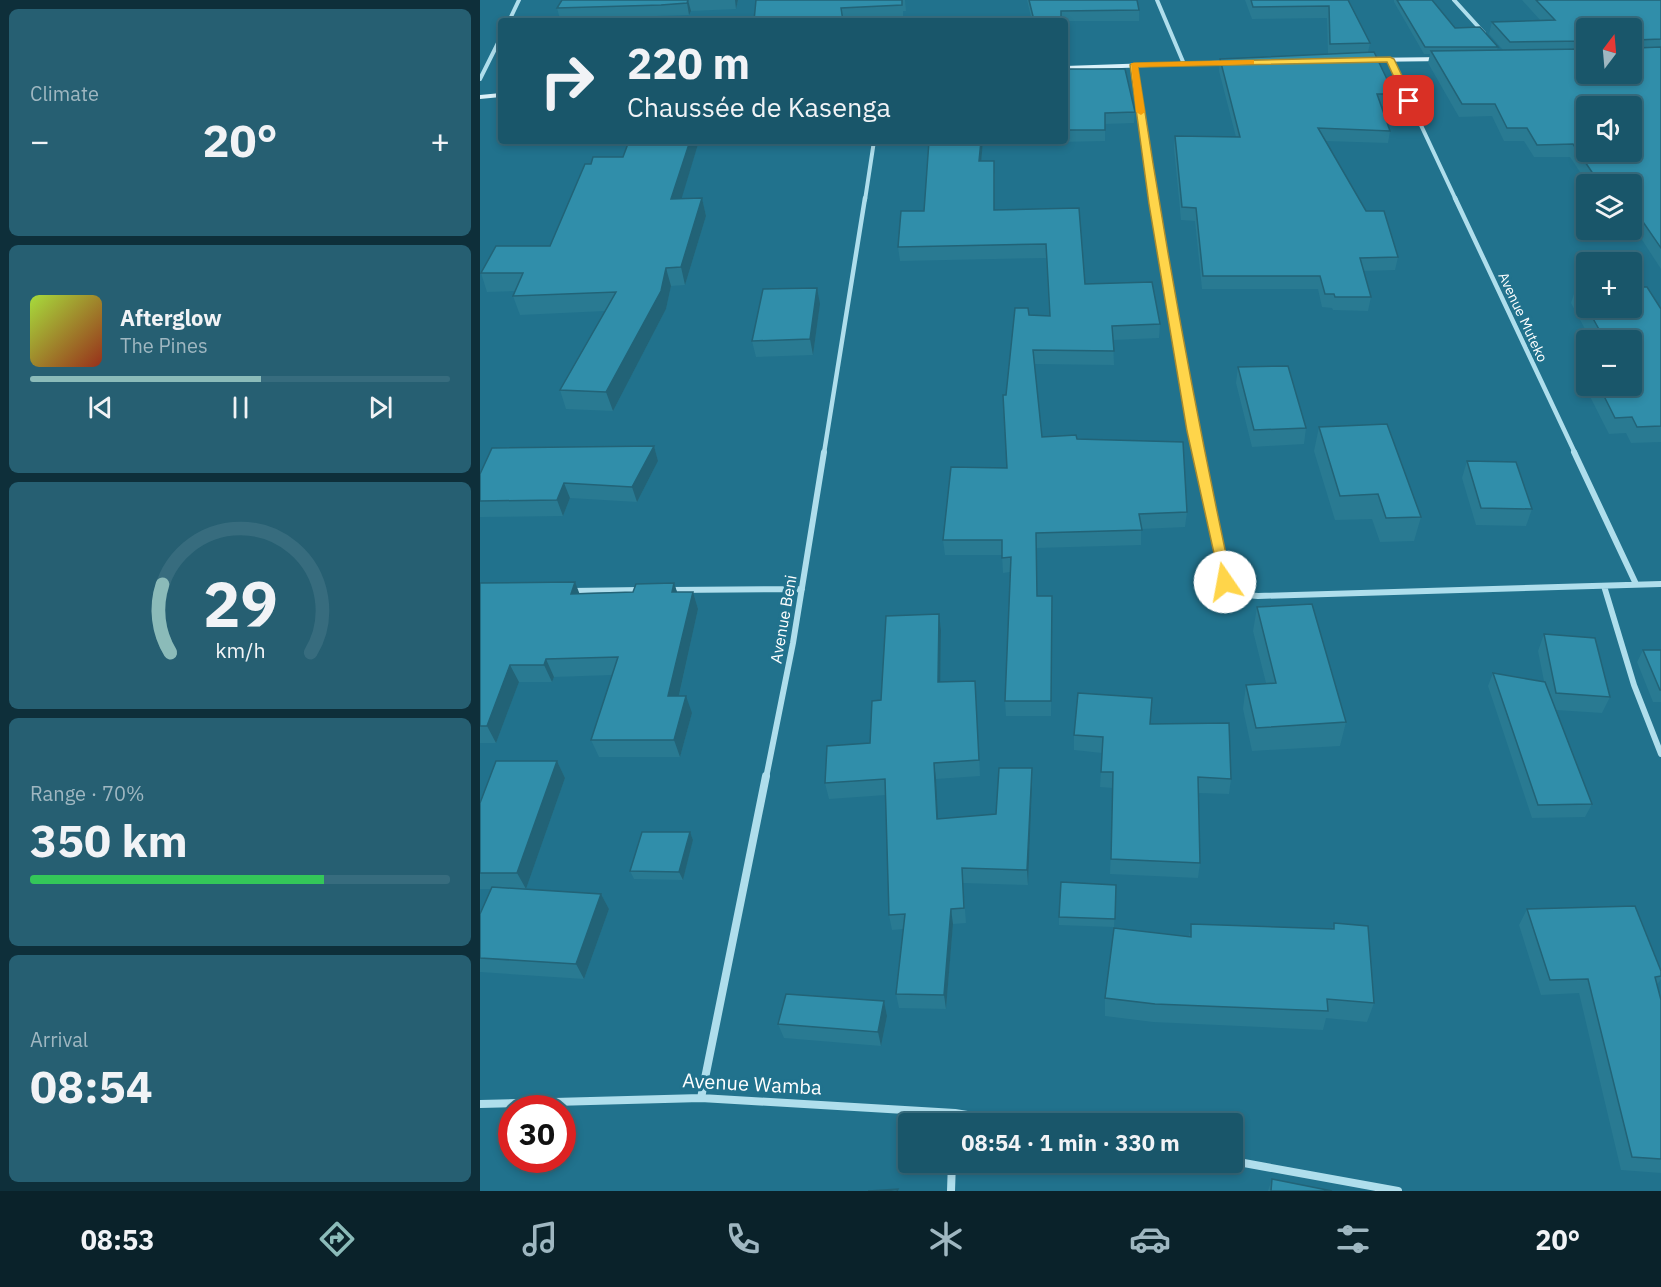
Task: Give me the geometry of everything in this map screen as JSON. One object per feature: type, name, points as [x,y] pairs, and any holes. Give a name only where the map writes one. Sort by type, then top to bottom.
[{"type":"main road","points":[[1355,60],[1460,59]]},
{"type":"main road","points":[[1068,68],[1241,62]]},
{"type":"main road","points":[[480,97],[498,95]]},
{"type":"street","points":[[510,18],[519,0]]},
{"type":"street","points":[[1157,0],[1184,64]]},
{"type":"street","points":[[1454,0],[1491,42]]},
{"type":"street","points":[[480,79],[498,43]]},
{"type":"street","name":"Avenue Muteko","points":[[1390,59],[1636,584]]},
{"type":"street","points":[[1134,65],[1154,204],[1193,431],[1225,582],[1233,591],[1258,596],[1661,584]]},
{"type":"street","name":"Avenue Beni","points":[[701,1098],[802,589],[874,144]]},
{"type":"street","points":[[1604,586],[1634,685],[1661,754]]},
{"type":"street","points":[[666,590],[802,589]]},
{"type":"street","points":[[562,591],[655,590]]},
{"type":"street","name":"Avenue Wamba","points":[[480,1104],[701,1098],[954,1113]]},
{"type":"street","points":[[1243,1163],[1398,1191]]},
{"type":"street","points":[[951,1191],[952,1173]]},
{"type":"building","points":[[562,0],[688,0],[687,3],[661,5],[557,8]]},
{"type":"building","points":[[756,0],[902,0],[902,5],[841,8],[843,18],[754,18]]},
{"type":"building","points":[[1029,0],[1137,0],[1139,10],[1061,11],[1061,18],[1033,18]]},
{"type":"building","points":[[1251,0],[1348,0],[1370,43],[1330,44],[1329,6],[1253,7]]},
{"type":"building","points":[[1397,0],[1432,0],[1455,28],[1480,27],[1498,47],[1425,47]]},
{"type":"building","points":[[1536,0],[1661,0],[1661,39],[1642,40],[1642,18],[1576,18],[1576,41],[1510,42],[1492,22],[1555,20]]},
{"type":"building","points":[[1661,47],[1661,248],[1642,220],[1642,174],[1593,174],[1585,162],[1642,162],[1642,96],[1576,96],[1576,148],[1573,144],[1537,145],[1527,128],[1507,128],[1495,104],[1462,104],[1431,51],[1576,49],[1576,84],[1642,84],[1642,48]]},
{"type":"building","points":[[1374,52],[1394,94],[1377,94],[1390,131],[1318,128],[1366,211],[1384,211],[1398,257],[1360,258],[1371,297],[1335,297],[1334,294],[1325,294],[1320,276],[1203,276],[1196,208],[1182,207],[1175,136],[1240,137],[1220,59]]},
{"type":"building","points":[[1068,69],[1125,69],[1135,112],[1105,113],[1105,130],[1068,130]]},
{"type":"building","points":[[628,144],[689,144],[671,199],[702,198],[681,267],[666,268],[661,291],[606,392],[560,390],[616,292],[513,296],[523,273],[481,273],[496,246],[550,246],[585,164],[591,164],[593,157],[623,157]]},
{"type":"building","points":[[929,144],[981,144],[979,161],[994,161],[994,210],[1079,208],[1085,284],[1152,282],[1160,324],[1112,326],[1114,351],[1033,350],[1042,437],[1076,435],[1077,439],[1183,442],[1187,512],[1139,514],[1142,530],[1036,533],[1037,596],[1052,596],[1051,701],[1005,701],[1011,557],[1002,558],[1002,540],[943,540],[951,467],[1007,468],[1003,395],[1006,395],[1015,308],[1028,308],[1029,315],[1050,316],[1046,244],[898,247],[901,211],[924,211]]},
{"type":"building","points":[[1642,287],[1647,287],[1661,309],[1661,426],[1637,427],[1632,417],[1615,418],[1604,396],[1642,396],[1642,330],[1599,330],[1593,318],[1642,318]]},
{"type":"building","points":[[817,288],[810,339],[752,341],[763,289]]},
{"type":"building","points":[[1288,366],[1306,428],[1254,430],[1238,367]]},
{"type":"building","points":[[1387,424],[1421,517],[1386,518],[1378,494],[1340,496],[1319,427]]},
{"type":"building","points":[[654,446],[632,487],[564,483],[557,500],[480,501],[480,474],[492,448]]},
{"type":"building","points":[[1467,461],[1516,462],[1532,509],[1481,508]]},
{"type":"building","points":[[575,582],[571,594],[633,592],[636,584],[674,583],[672,592],[693,592],[668,696],[686,696],[674,740],[591,740],[618,657],[546,659],[544,665],[510,665],[487,726],[480,726],[480,583]]},
{"type":"building","points":[[1312,604],[1346,722],[1256,728],[1246,685],[1276,683],[1257,607]]},
{"type":"building","points":[[939,614],[938,682],[975,681],[979,760],[934,763],[937,819],[996,814],[999,768],[1032,768],[1027,870],[962,868],[964,908],[951,909],[944,995],[896,994],[905,914],[889,915],[885,779],[825,783],[827,746],[870,743],[872,701],[881,700],[886,616]]},
{"type":"building","points":[[1544,634],[1595,638],[1610,697],[1556,693]]},
{"type":"building","points":[[1643,650],[1661,650],[1661,690],[1660,690]]},
{"type":"building","points":[[1493,673],[1545,682],[1592,804],[1538,805]]},
{"type":"building","points":[[1078,693],[1152,698],[1150,724],[1229,723],[1231,779],[1198,777],[1200,863],[1111,859],[1113,772],[1101,772],[1103,737],[1074,735]]},
{"type":"building","points":[[496,761],[557,761],[517,873],[480,873],[480,803]]},
{"type":"building","points":[[642,832],[690,832],[679,872],[630,871]]},
{"type":"building","points":[[1061,882],[1116,885],[1115,919],[1059,917]]},
{"type":"building","points":[[492,887],[601,894],[576,964],[480,958],[480,914]]},
{"type":"building","points":[[1635,906],[1661,971],[1661,976],[1655,977],[1661,1000],[1661,1159],[1632,1157],[1588,979],[1550,980],[1527,909]]},
{"type":"building","points":[[1334,923],[1368,926],[1374,1003],[1327,999],[1328,1011],[1155,1004],[1105,998],[1114,928],[1191,937],[1191,924],[1334,929]]},
{"type":"building","points":[[786,994],[884,1001],[878,1032],[778,1024]]},
{"type":"building","points":[[1272,1179],[1332,1191],[1271,1191]]},
{"type":"building","points":[[898,1189],[897,1191],[869,1191]]},
{"type":"slow traffic","points":[[1141,112],[1134,65],[1251,62]]},
{"type":"route","points":[[1225,582],[1193,431],[1154,204],[1134,65],[1390,59],[1409,101]]}]
